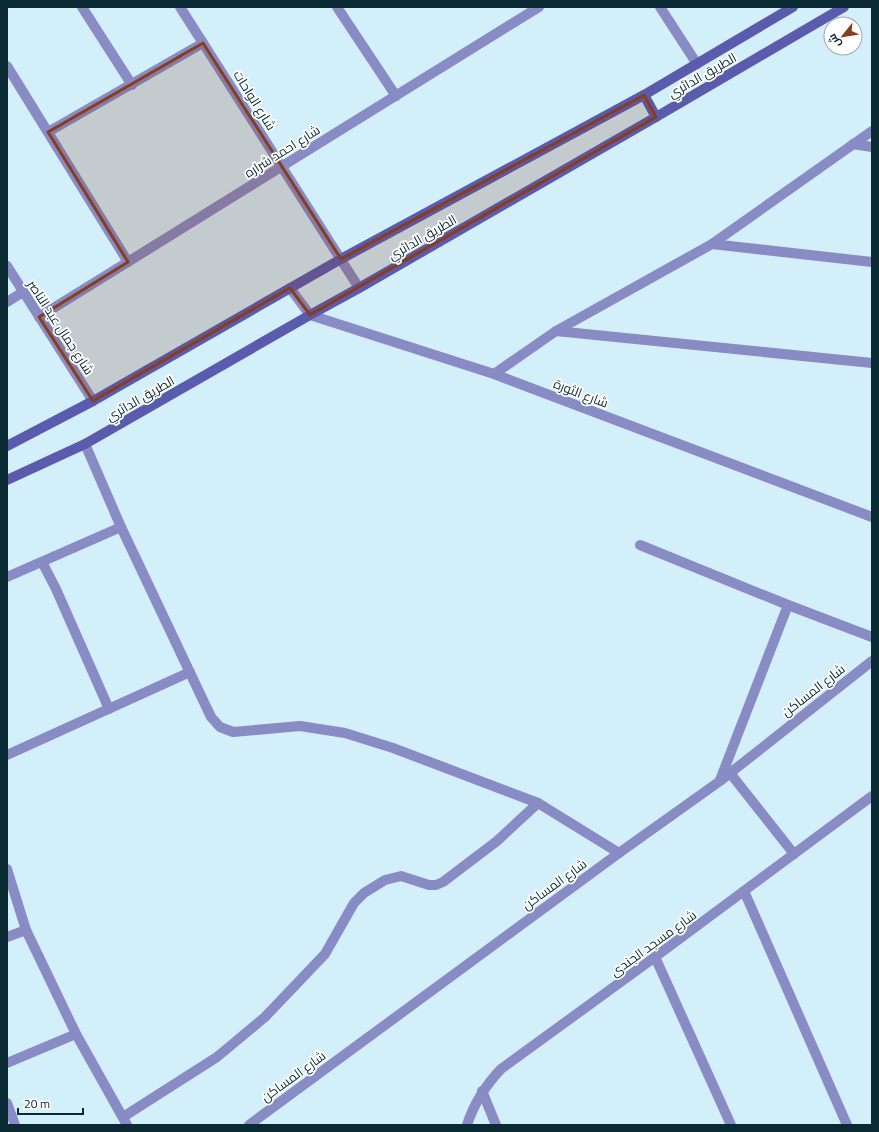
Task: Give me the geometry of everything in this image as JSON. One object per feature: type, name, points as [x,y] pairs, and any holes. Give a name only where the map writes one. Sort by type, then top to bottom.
[{"type":"street","points":[[82,7],[132,84]]},
{"type":"street","name":"شارع الواحات","points":[[180,7],[359,288]]},
{"type":"street","points":[[337,7],[396,96]]},
{"type":"street","name":"شارع احمد شراره","points":[[39,317],[539,7]]},
{"type":"street","points":[[660,7],[697,64]]},
{"type":"street","name":"الطريق الدائري","points":[[7,446],[93,401],[341,259],[644,95],[793,7]]},
{"type":"street","name":"الطريق الدائري","points":[[7,480],[85,444],[656,117],[844,7]]},
{"type":"street","points":[[48,132],[204,43]]},
{"type":"street","points":[[7,66],[128,262]]},
{"type":"street","points":[[644,95],[656,117]]},
{"type":"street","points":[[494,374],[556,331],[712,244],[872,131]]},
{"type":"street","points":[[853,144],[872,147]]},
{"type":"street","points":[[712,244],[872,262]]},
{"type":"street","name":"شارع جمال عبد الناصر","points":[[7,266],[93,401]]},
{"type":"street","points":[[290,288],[310,315]]},
{"type":"street","points":[[7,302],[23,292]]},
{"type":"street","name":"شارع الثورة","points":[[310,315],[494,374],[872,517]]},
{"type":"street","points":[[556,331],[872,364]]},
{"type":"street","points":[[85,444],[121,527],[211,717],[220,727],[233,732],[300,726],[344,733],[393,748],[538,803],[619,853]]},
{"type":"street","points":[[7,577],[121,527]]},
{"type":"street","points":[[640,545],[788,605],[872,637]]},
{"type":"street","points":[[42,562],[56,589],[109,708]]},
{"type":"street","points":[[720,781],[788,605]]},
{"type":"street","name":"شارع المساكن","points":[[249,1125],[619,853],[720,781],[872,661]]},
{"type":"street","points":[[7,755],[190,672]]},
{"type":"street","points":[[730,773],[794,854]]},
{"type":"street","name":"شارع مسجد الجندى","points":[[467,1125],[482,1091],[501,1069],[872,796]]},
{"type":"street","points":[[7,869],[26,930],[76,1034],[125,1121],[217,1057],[265,1017],[324,954],[354,903],[364,893],[385,880],[401,876],[429,885],[436,885],[444,882],[497,840],[538,803]]},
{"type":"street","points":[[744,891],[847,1125]]},
{"type":"street","points":[[7,936],[26,930]]},
{"type":"street","points":[[655,957],[731,1125]]},
{"type":"street","points":[[7,1063],[76,1034]]},
{"type":"street","points":[[482,1091],[496,1125]]},
{"type":"street","points":[[7,1103],[12,1120]]},
{"type":"highlighted area","points":[[203,43],[341,259],[644,95],[656,117],[310,315],[290,288],[93,401],[39,317],[128,262],[48,132]]}]
